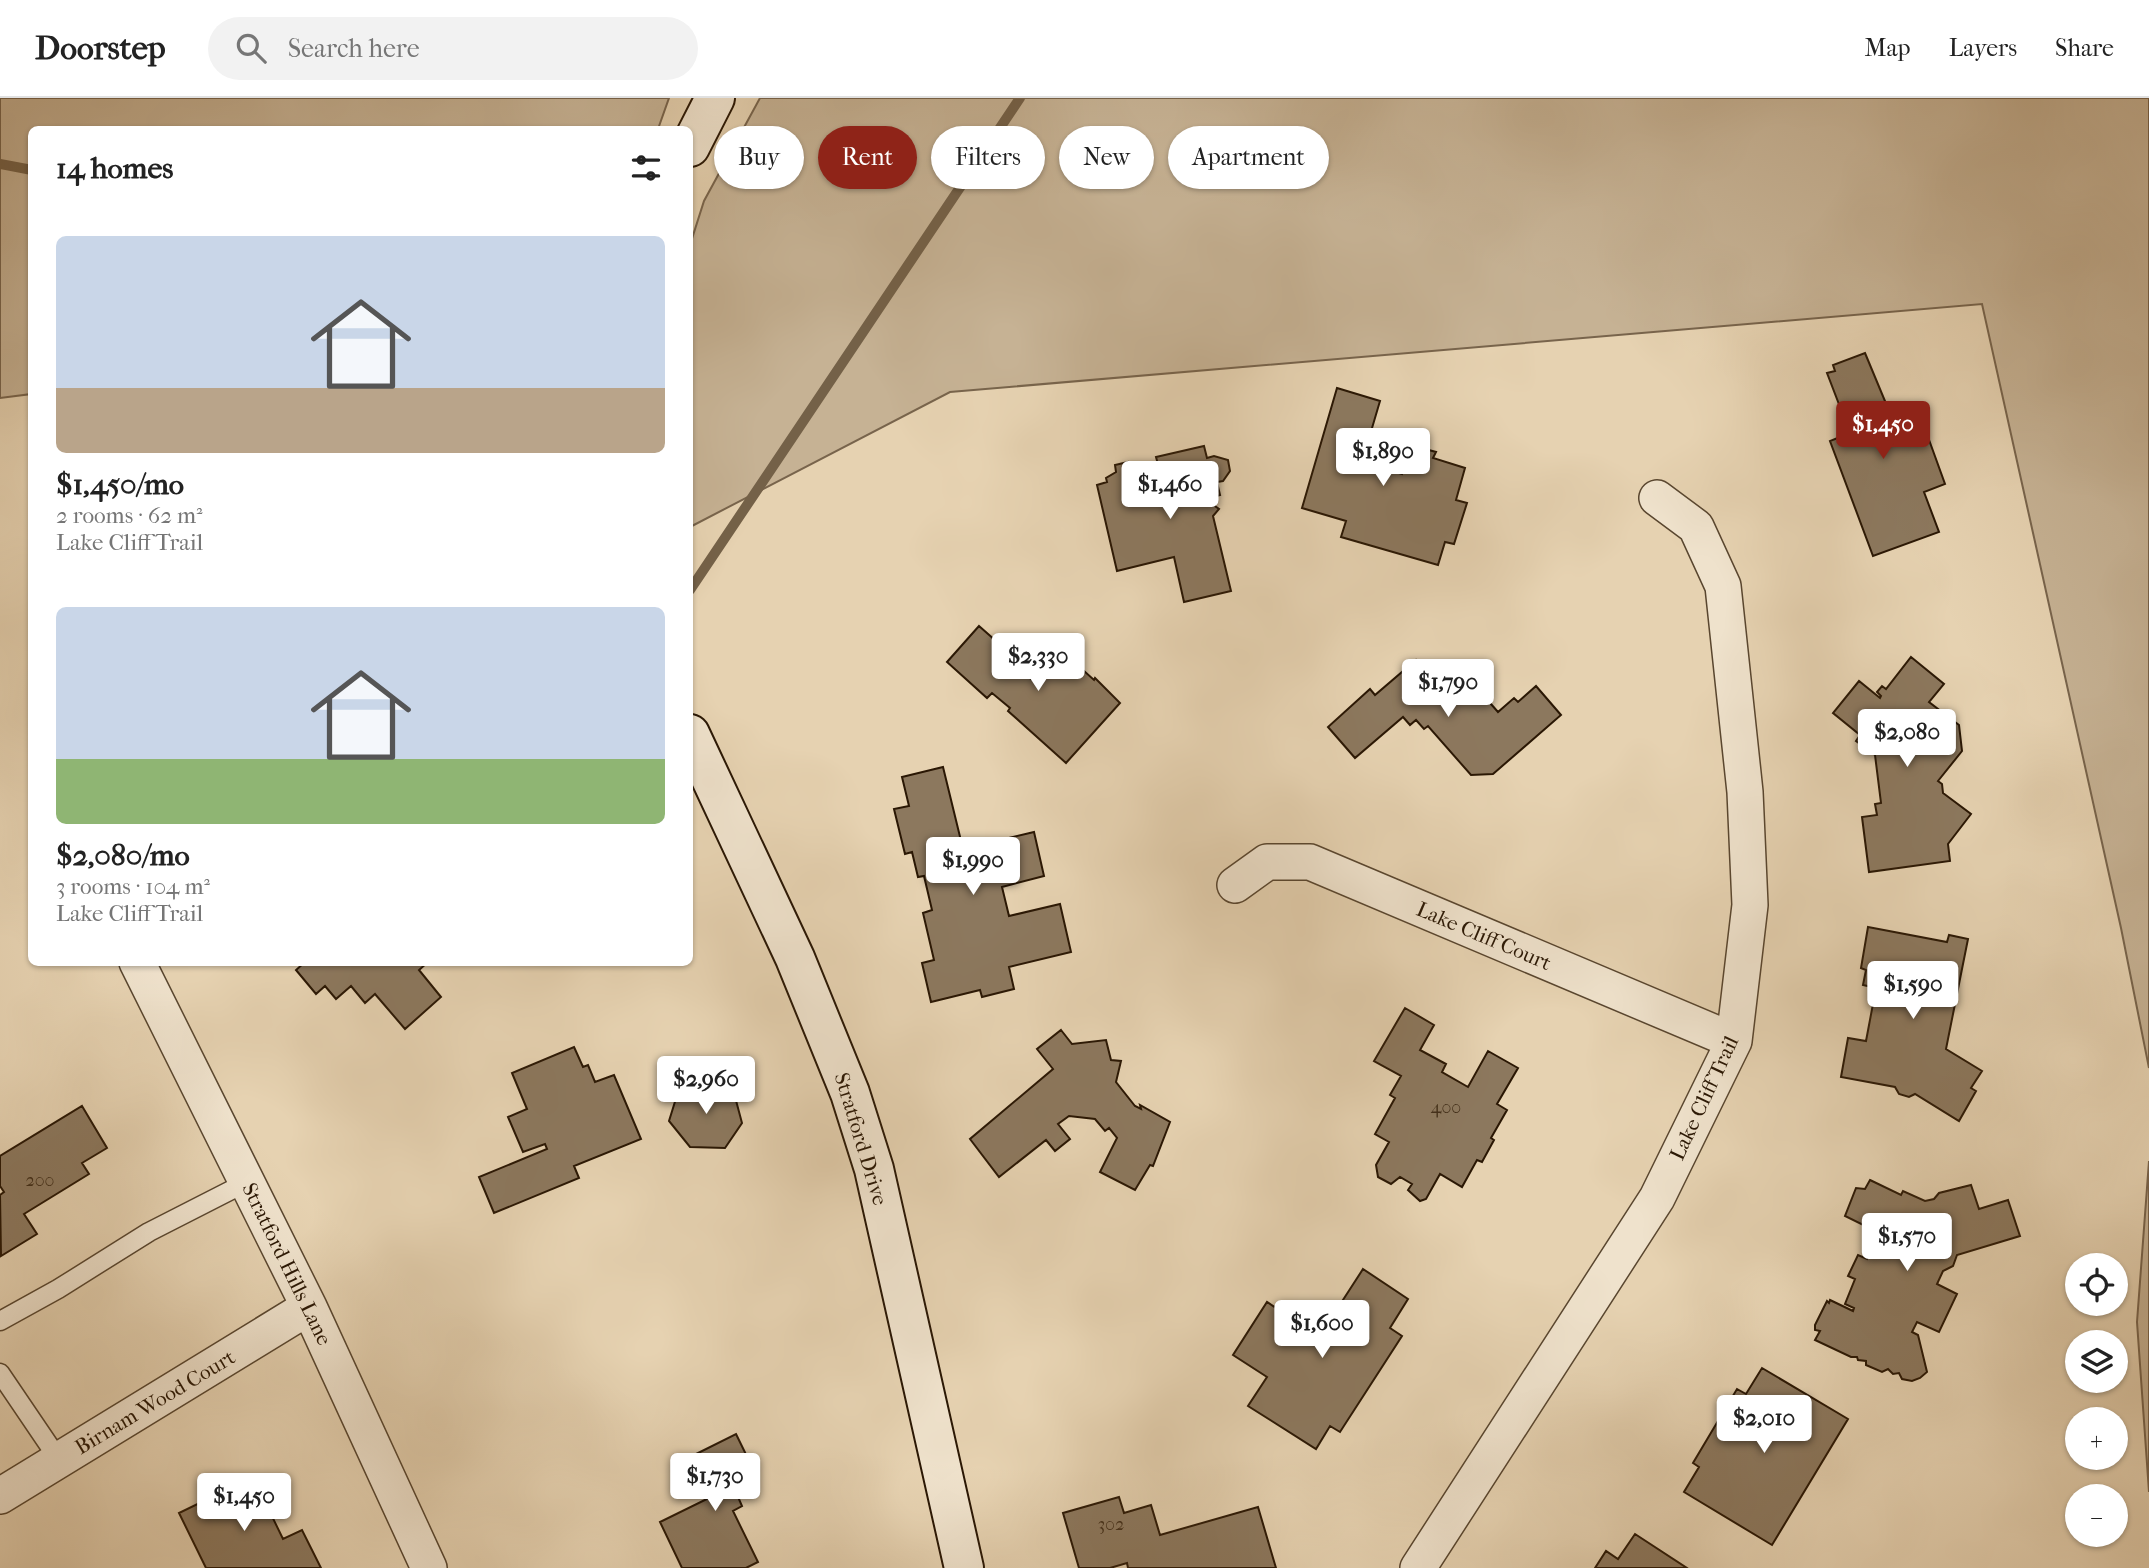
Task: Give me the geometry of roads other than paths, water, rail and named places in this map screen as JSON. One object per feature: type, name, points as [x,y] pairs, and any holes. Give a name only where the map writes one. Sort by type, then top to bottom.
[{"type":"street","points":[[693,141],[715,98]]},
{"type":"street","name":"Lake Cliff Trail","points":[[1418,1568],[1657,1198],[1734,1041],[1750,905],[1745,792],[1723,586],[1696,527],[1657,498]]},
{"type":"street","name":"Stratford Drive","points":[[693,740],[795,958],[850,1093],[874,1169],[964,1568]]},
{"type":"street","name":"Lake Cliff Court","points":[[1235,885],[1267,862],[1310,862],[1734,1041]]},
{"type":"street","name":"Stratford Hills Lane","points":[[139,966],[309,1307],[429,1568]]},
{"type":"street","name":"Birnam Wood Court","points":[[0,1496],[309,1307]]},
{"type":"lane","points":[[0,1321],[58,1289],[149,1232],[247,1182]]},
{"type":"lane","points":[[0,1373],[59,1460]]},
{"type":"waterway","points":[[693,586],[1020,98]]},
{"type":"waterway","points":[[0,164],[28,169]]}]
